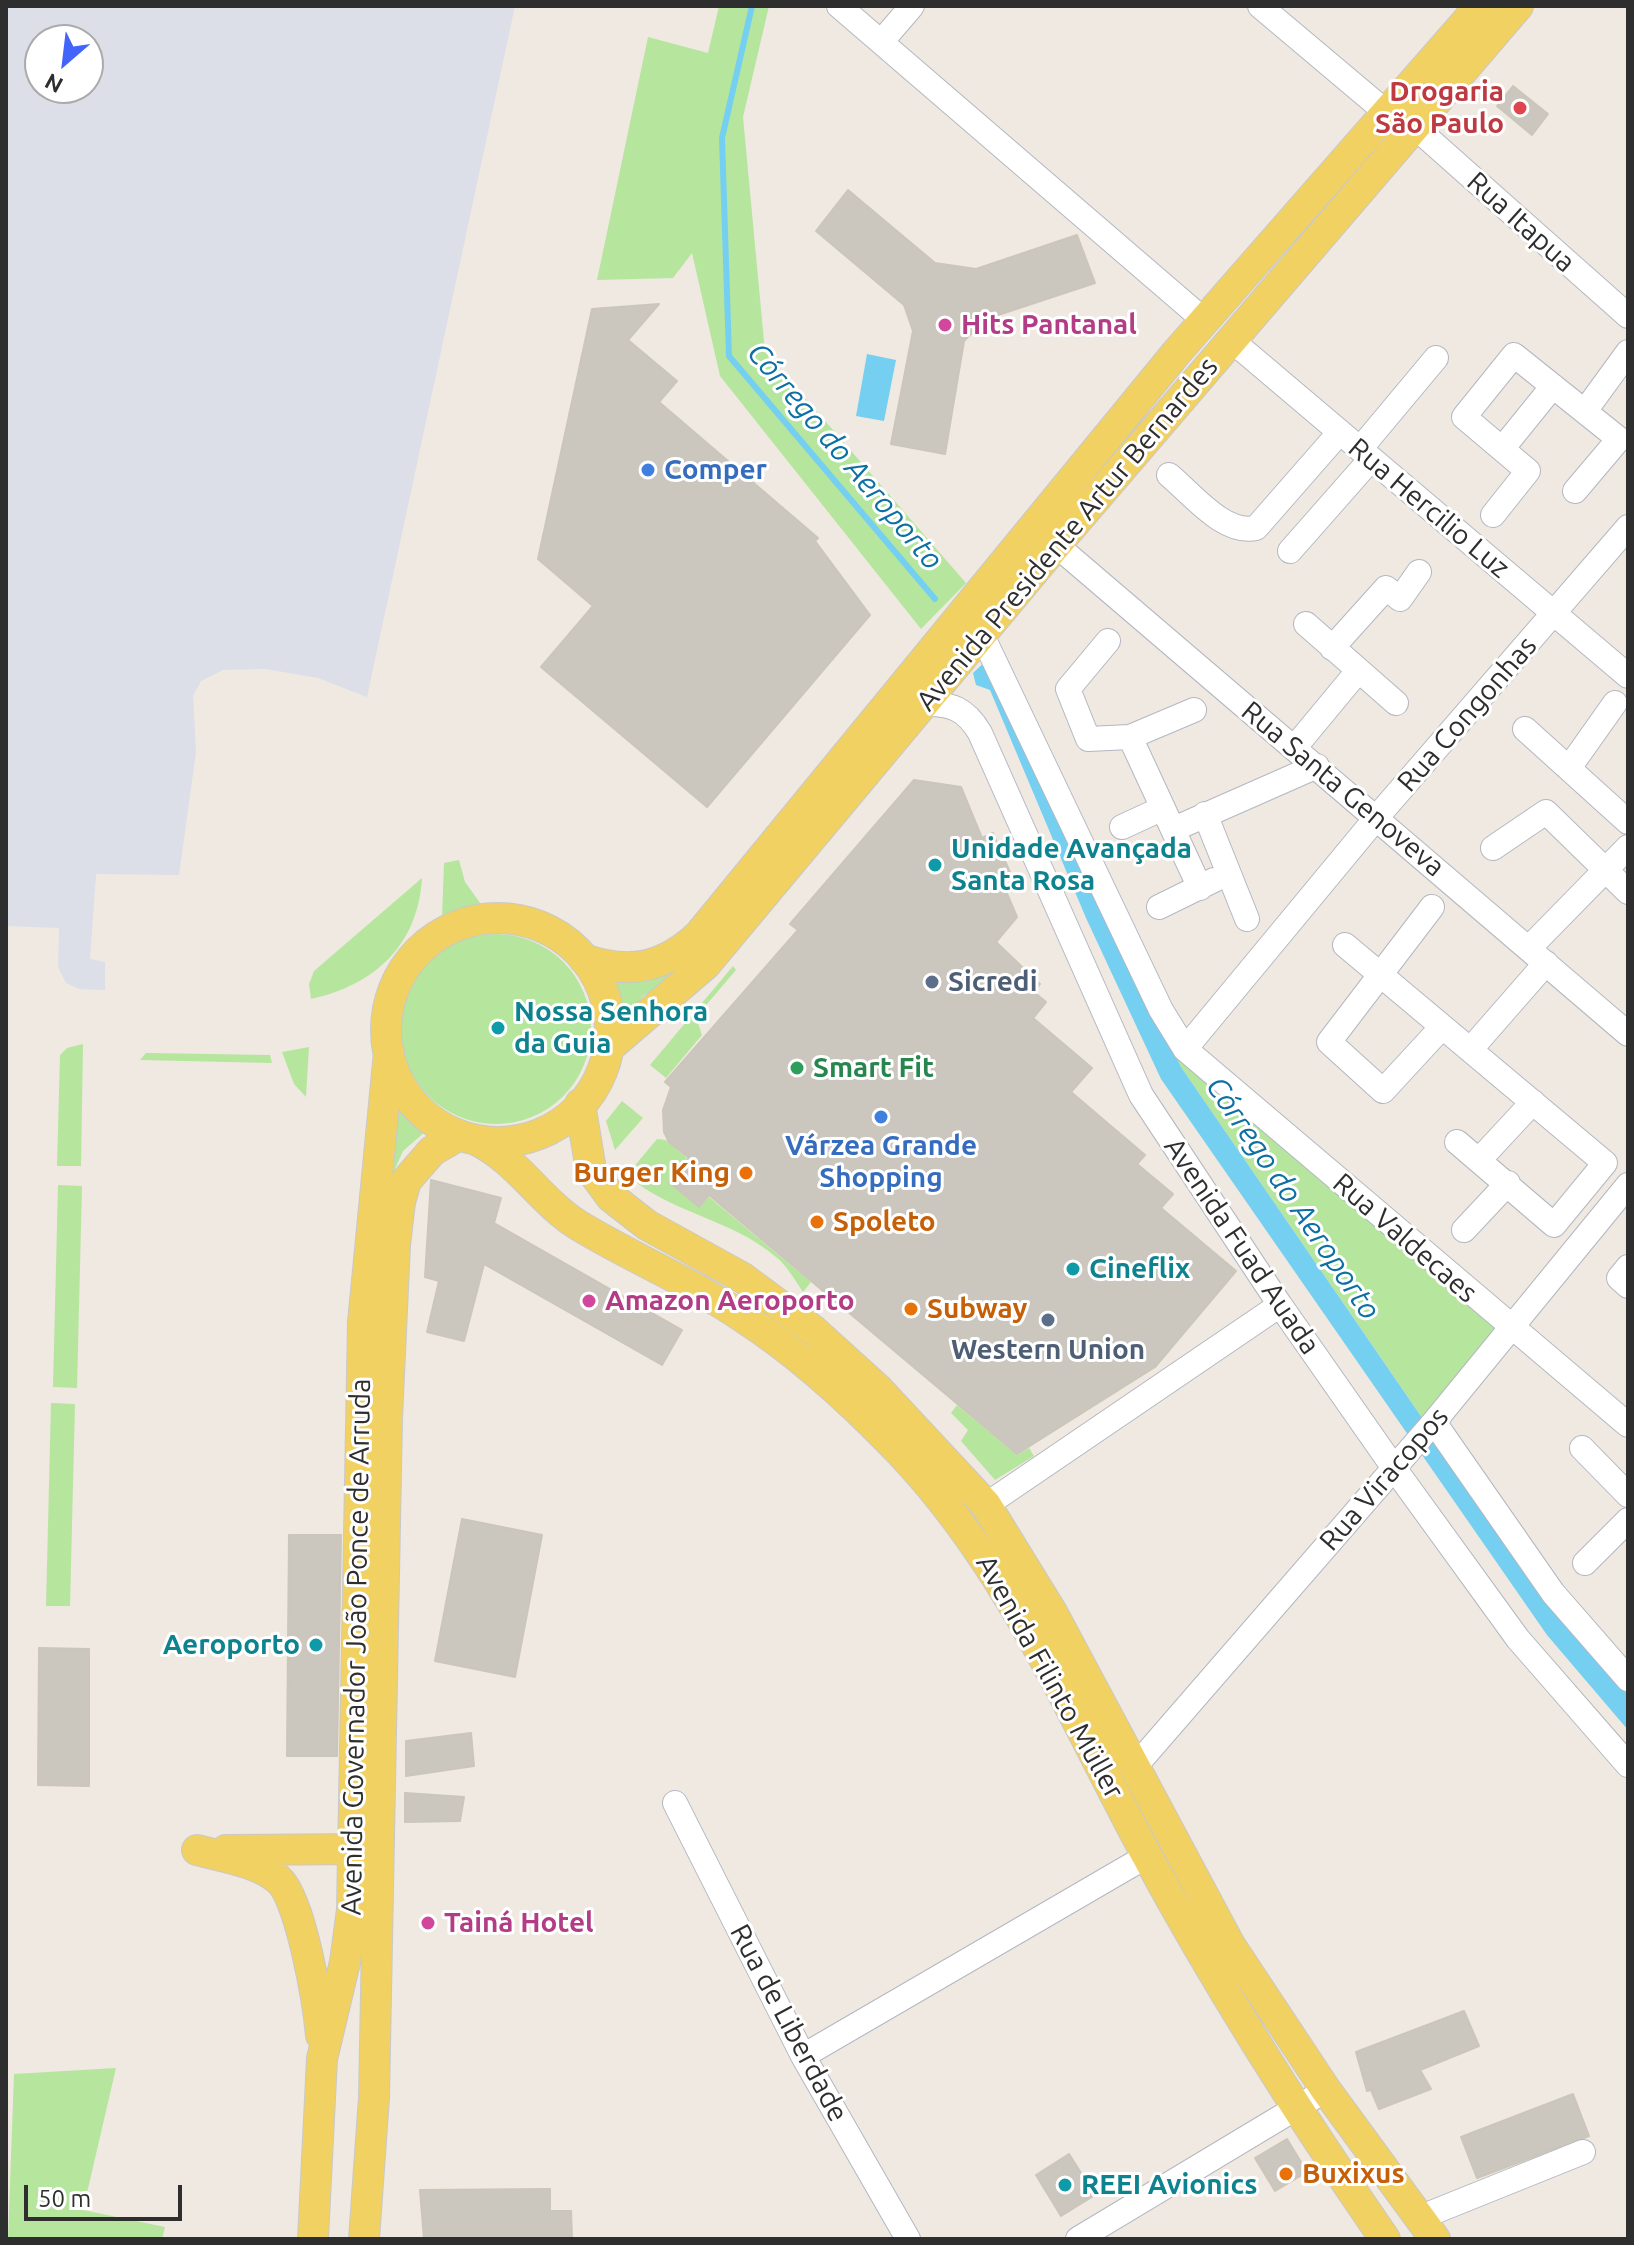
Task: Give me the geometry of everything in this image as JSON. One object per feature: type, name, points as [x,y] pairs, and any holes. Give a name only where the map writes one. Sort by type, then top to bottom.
[{"type":"main road","name":"Avenida Presidente Artur Bernardes","points":[[584,959],[613,968],[647,967],[667,959],[699,935],[1205,321],[1480,6]]},
{"type":"main road","name":"Avenida Presidente Artur Bernardes","points":[[606,1050],[706,964],[1230,339],[1518,6]]},
{"type":"main road","points":[[483,919],[519,919],[557,934],[584,959],[605,1002],[606,1050],[599,1074],[580,1104],[552,1127],[530,1137],[506,1142],[468,1139],[436,1126],[415,1106],[401,1086],[389,1052],[388,1016],[398,981],[419,952],[448,930],[483,919]]},
{"type":"main road","name":"Avenida Governador João Ponce de Arruda","points":[[364,2239],[374,2098],[366,1849],[363,1322],[389,1052]]},
{"type":"main road","name":"Avenida Filinto Müller","points":[[580,1104],[591,1170],[611,1197],[647,1225],[743,1278],[846,1357],[949,1461],[986,1505],[1053,1614],[1133,1769],[1230,1945],[1326,2090],[1427,2229]]},
{"type":"main road","name":"Avenida Governador João Ponce de Arruda","points":[[313,2239],[322,2059],[345,1962],[352,1910],[366,1849],[399,1207],[406,1181],[420,1161],[468,1139]]},
{"type":"main road","name":"Avenida Filinto Müller","points":[[468,1139],[512,1162],[561,1213],[708,1296],[774,1338],[829,1383],[908,1461],[970,1535],[1027,1625],[1147,1856],[1295,2110],[1385,2239]]},
{"type":"main road","points":[[322,2059],[318,2006],[297,1917],[287,1889],[266,1872],[197,1850],[366,1849]]},
{"type":"street","points":[[839,6],[1205,321]]},
{"type":"street","points":[[882,41],[912,6]]},
{"type":"street","points":[[1260,6],[1387,113]]},
{"type":"street","name":"Rua Itapua","points":[[1415,127],[1628,316]]},
{"type":"street","name":"Rua Hercilio Luz","points":[[1230,339],[1628,676]]},
{"type":"street","points":[[1585,411],[1628,352]]},
{"type":"street","points":[[1493,515],[1528,471],[1464,417],[1514,355],[1619,439],[1575,491]]},
{"type":"street","points":[[1290,551],[1436,358]]},
{"type":"street","points":[[1502,449],[1553,386]]},
{"type":"street","points":[[1169,475],[1228,525],[1240,531],[1256,528],[1340,432]]},
{"type":"street","name":"Rua Congonhas","points":[[1185,1049],[1377,817],[1628,527]]},
{"type":"street","name":"Rua Santa Genoveva","points":[[1056,545],[1628,1034]]},
{"type":"street","points":[[1332,648],[1386,588],[1400,599],[1419,572]]},
{"type":"street","points":[[1306,624],[1396,703]]},
{"type":"street","points":[[981,633],[1161,1010],[1185,1049]]},
{"type":"street","points":[[1108,641],[1068,689],[1088,739],[1130,737],[1194,710]]},
{"type":"street","points":[[1295,747],[1358,671]]},
{"type":"street","points":[[1569,768],[1615,703]]},
{"type":"street","name":"Avenida Fuad Auada","points":[[924,704],[956,707],[971,717],[1141,1095],[1280,1305],[1402,1459],[1518,1639],[1628,1765]]},
{"type":"street","points":[[1525,729],[1628,822]]},
{"type":"street","points":[[1130,737],[1200,888]]},
{"type":"street","points":[[1122,827],[1205,814],[1317,766]]},
{"type":"street","points":[[1493,848],[1546,812],[1628,892]]},
{"type":"street","points":[[1205,814],[1247,919]]},
{"type":"street","points":[[1470,1050],[1538,955],[1628,847]]},
{"type":"street","points":[[1159,907],[1230,871]]},
{"type":"street","points":[[1432,907],[1329,1042],[1383,1091],[1442,1027]]},
{"type":"street","points":[[1345,945],[1605,1163],[1554,1225],[1457,1142]]},
{"type":"street","name":"Rua Valdecaes","points":[[1185,1049],[1510,1329],[1628,1425]]},
{"type":"street","points":[[1480,1159],[1533,1102]]},
{"type":"street","points":[[1464,1230],[1508,1183]]},
{"type":"street","name":"Rua Viracopos","points":[[1133,1769],[1434,1422],[1628,1185]]},
{"type":"street","points":[[1628,1267],[1619,1278],[1628,1286]]},
{"type":"street","points":[[986,1505],[1280,1305]]},
{"type":"street","points":[[1434,1422],[1553,1593],[1628,1679]]},
{"type":"street","points":[[1582,1448],[1628,1495]]},
{"type":"street","points":[[1585,1563],[1623,1533]]},
{"type":"street","name":"Rua de Liberdade","points":[[675,1803],[803,2056],[908,2239]]},
{"type":"street","points":[[803,2056],[1147,1856]]},
{"type":"street","points":[[1078,2239],[1326,2090]]},
{"type":"street","points":[[1427,2229],[1583,2152]]},
{"type":"shaded area","points":[[6,6],[515,6],[367,697],[318,678],[266,669],[223,670],[201,681],[193,696],[196,752],[179,875],[96,874],[90,959],[105,962],[105,990],[79,989],[66,983],[58,967],[59,928],[6,926]]},
{"type":"green space","points":[[719,6],[769,6],[743,117],[765,352],[966,583],[921,629],[720,376],[692,253],[673,278],[597,280],[648,37],[708,53]]},
{"type":"green space","points":[[989,658],[1172,1038],[1500,1329],[1423,1419],[1181,1067]]},
{"type":"green space","points":[[459,860],[465,882],[483,907],[461,908],[442,918],[444,863]]},
{"type":"green space","points":[[422,878],[412,923],[389,958],[355,984],[311,999],[309,984],[314,971]]},
{"type":"green space","points":[[496,934],[515,935],[533,941],[563,962],[584,992],[590,1010],[590,1048],[584,1066],[563,1096],[533,1117],[515,1123],[496,1124],[477,1123],[459,1117],[429,1096],[408,1066],[402,1048],[401,1029],[402,1010],[408,992],[429,962],[459,941],[477,935]]},
{"type":"green space","points":[[733,966],[736,970],[696,1017],[702,1035],[666,1078],[650,1065]]},
{"type":"green space","points":[[677,967],[682,972],[643,996],[621,1022],[620,999],[611,982],[646,981]]},
{"type":"green space","points":[[83,1044],[81,1166],[57,1166],[60,1055],[67,1048]]},
{"type":"green space","points":[[309,1047],[306,1097],[294,1084],[282,1052]]},
{"type":"green space","points":[[146,1053],[270,1055],[272,1063],[140,1060]]},
{"type":"green space","points":[[622,1101],[643,1118],[615,1150],[606,1121]]},
{"type":"green space","points":[[398,1104],[426,1131],[403,1151],[390,1180]]},
{"type":"green space","points":[[657,1139],[666,1140],[687,1158],[668,1182],[699,1208],[709,1197],[811,1282],[803,1292],[784,1265],[759,1244],[662,1198],[627,1175]]},
{"type":"green space","points":[[58,1185],[82,1186],[77,1388],[53,1387]]},
{"type":"green space","points":[[51,1403],[75,1404],[70,1606],[46,1606]]},
{"type":"green space","points":[[957,1405],[1017,1455],[1029,1448],[1034,1456],[995,1480],[961,1441],[968,1430],[951,1413]]},
{"type":"green space","points":[[116,2068],[83,2210],[165,2227],[162,2239],[8,2239],[14,2074]]},
{"type":"water","points":[[867,354],[896,360],[884,421],[856,416]]},
{"type":"water","points":[[989,658],[1181,1067],[1550,1604],[1628,1695],[1628,1730],[1547,1635],[1161,1079],[1086,918],[990,690],[976,685],[973,673]]},
{"type":"building","name":"Drogaria São Paulo","points":[[1513,86],[1548,114],[1532,135],[1497,106]]},
{"type":"building","name":"Hits Pantanal","points":[[848,190],[935,263],[976,269],[1077,235],[1095,283],[986,319],[964,341],[945,454],[891,444],[913,331],[904,305],[816,231]]},
{"type":"building","name":"Comper","points":[[659,304],[628,340],[677,381],[659,402],[818,538],[815,541],[870,615],[707,807],[541,667],[593,606],[538,559],[592,309]]},
{"type":"building","name":"Várzea Grande Shopping","points":[[914,780],[961,787],[982,838],[993,833],[1012,877],[1002,882],[1017,917],[996,942],[1040,984],[1034,992],[1046,1002],[1033,1018],[1092,1068],[1071,1092],[1145,1155],[1137,1164],[1173,1194],[1161,1208],[1236,1271],[1155,1367],[1017,1454],[709,1195],[699,1207],[669,1182],[689,1158],[669,1142],[664,1132],[663,1110],[671,1087],[665,1082],[798,930],[790,924]]},
{"type":"building","points":[[431,1180],[501,1198],[494,1223],[682,1330],[662,1365],[484,1264],[464,1341],[427,1332],[439,1281],[425,1277]]},
{"type":"building","points":[[462,1519],[542,1535],[515,1677],[435,1661]]},
{"type":"building","name":"Aeroporto","points":[[289,1535],[341,1535],[337,1756],[287,1756]]},
{"type":"building","points":[[39,1648],[89,1649],[89,1786],[38,1785]]},
{"type":"building","points":[[471,1733],[474,1766],[406,1776],[406,1741]]},
{"type":"building","points":[[405,1793],[464,1797],[460,1821],[405,1822]]},
{"type":"building","points":[[1464,2011],[1479,2046],[1420,2070],[1431,2089],[1379,2109],[1371,2090],[1367,2091],[1356,2052]]},
{"type":"building","points":[[1573,2094],[1589,2136],[1477,2178],[1461,2137]]},
{"type":"building","points":[[1287,2139],[1307,2172],[1275,2191],[1255,2158]]},
{"type":"building","name":"REEI Avionics","points":[[1069,2154],[1095,2195],[1061,2216],[1036,2175]]},
{"type":"building","points":[[550,2189],[550,2211],[571,2211],[572,2238],[424,2239],[420,2190]]},
{"type":"waterway","name":"Córrego do Aeroporto","points":[[752,6],[722,138],[729,356],[935,599]]},
{"type":"place","name":"Drogaria São Paulo","points":[[1520,108]]},
{"type":"place","name":"Hits Pantanal","points":[[945,325]]},
{"type":"place","name":"Comper","points":[[648,470]]},
{"type":"place","name":"Unidade Avançada Santa Rosa","points":[[935,865]]},
{"type":"place","name":"Sicredi","points":[[932,982]]},
{"type":"place","name":"Nossa Senhora da Guia","points":[[498,1028]]},
{"type":"place","name":"Smart Fit","points":[[797,1068]]},
{"type":"place","name":"Várzea Grande Shopping","points":[[881,1117]]},
{"type":"place","name":"Burger King","points":[[746,1173]]},
{"type":"place","name":"Spoleto","points":[[817,1222]]},
{"type":"place","name":"Cineflix","points":[[1073,1269]]},
{"type":"place","name":"Amazon Aeroporto","points":[[589,1301]]},
{"type":"place","name":"Subway","points":[[911,1309]]},
{"type":"place","name":"Western Union","points":[[1048,1320]]},
{"type":"place","name":"Aeroporto","points":[[316,1645]]},
{"type":"place","name":"Tainá Hotel","points":[[428,1923]]},
{"type":"place","name":"Buxixus","points":[[1286,2174]]},
{"type":"place","name":"REEI Avionics","points":[[1065,2185]]}]
